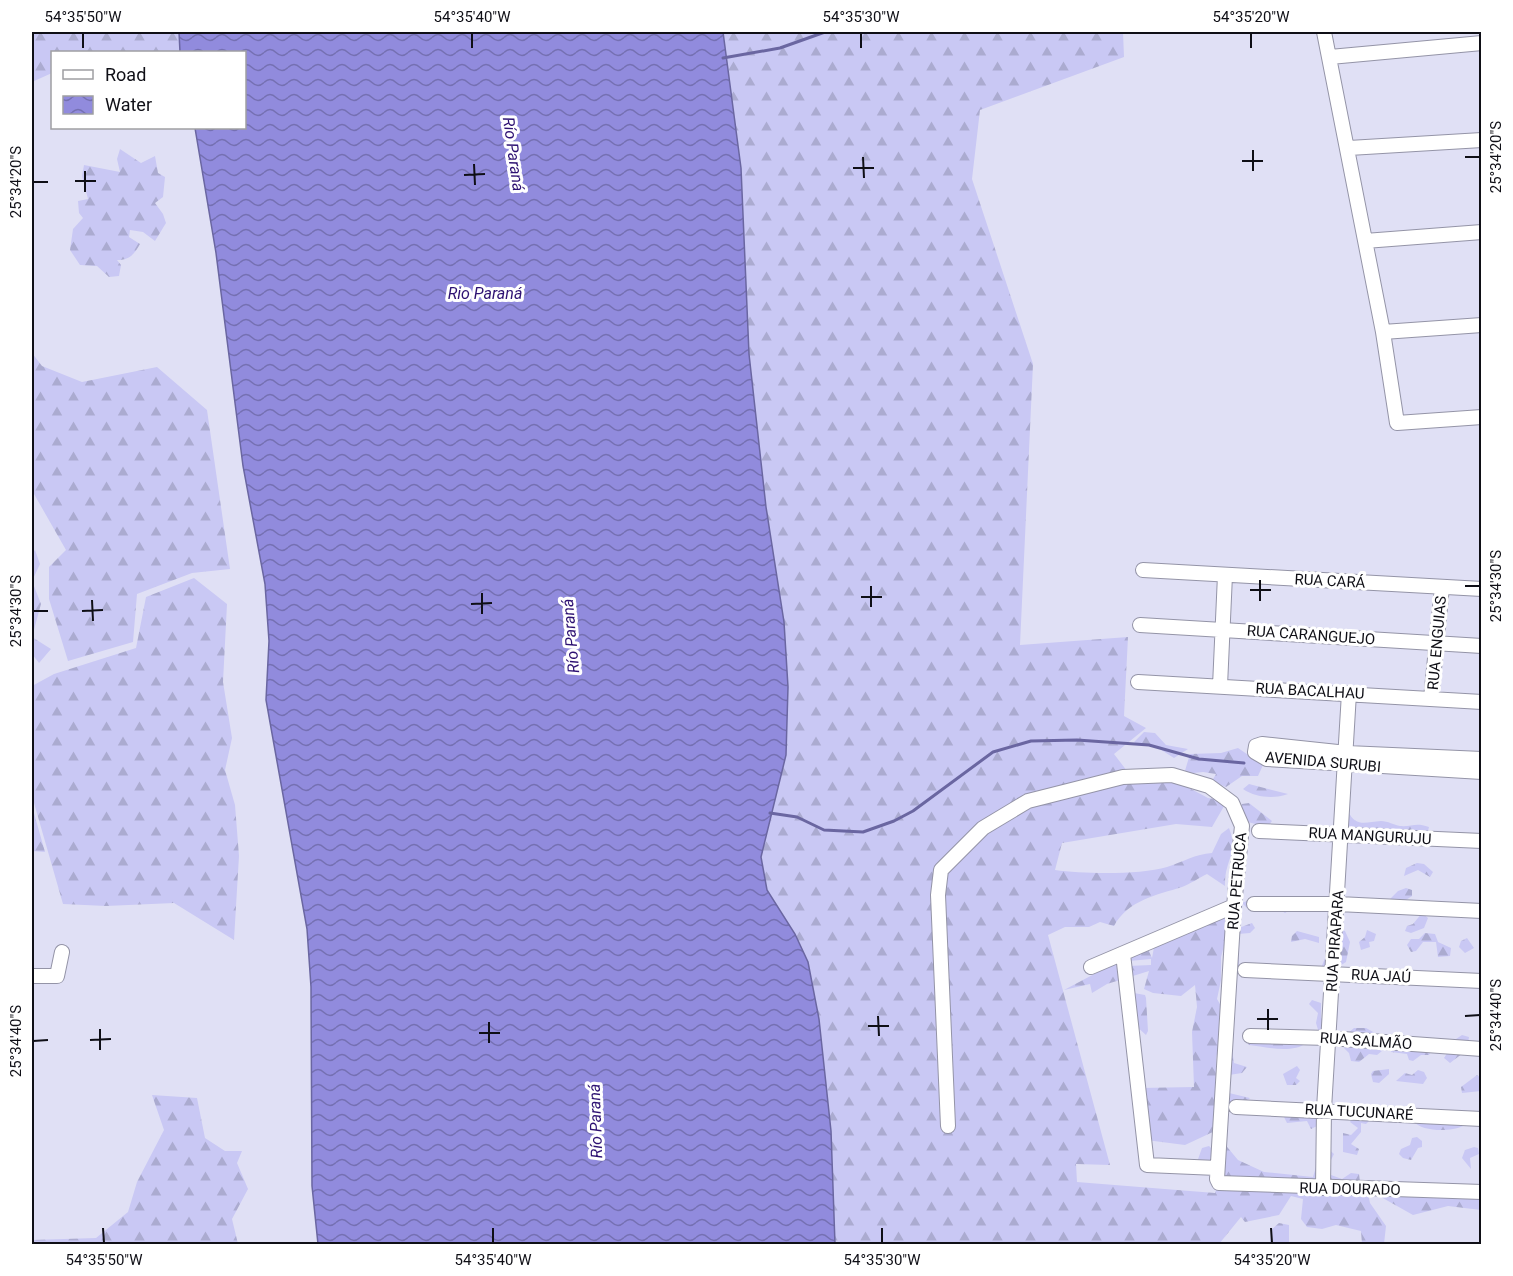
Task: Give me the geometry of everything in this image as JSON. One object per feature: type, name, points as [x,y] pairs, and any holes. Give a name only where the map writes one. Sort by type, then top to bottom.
[{"type":"street","points":[[1324,32],[1383,332],[1397,423],[1482,417]]},
{"type":"street","points":[[1330,57],[1482,43]]},
{"type":"street","points":[[1348,148],[1482,140]]},
{"type":"street","points":[[1365,241],[1482,232]]},
{"type":"street","points":[[1383,332],[1482,325]]},
{"type":"street","name":"RUA CARÁ","points":[[1143,570],[1482,589]]},
{"type":"street","points":[[1220,686],[1225,575]]},
{"type":"street","name":"RUA ENGUIAS","points":[[1431,699],[1442,587]]},
{"type":"street","name":"RUA CARANGUEJO","points":[[1140,625],[1482,646]]},
{"type":"street","name":"RUA BACALHAU","points":[[1138,682],[1482,702]]},
{"type":"street","name":"RUA PIRAPARA","points":[[1323,1188],[1324,1109],[1349,693]]},
{"type":"street","name":"AVENIDA SURUBI","points":[[1482,759],[1346,759],[1267,759],[1255,752],[1256,746],[1262,744],[1346,759],[1482,772]]},
{"type":"street","name":"RUA PETRUCA","points":[[948,1126],[938,895],[940,870],[983,828],[1028,801],[1122,777],[1172,775],[1209,786],[1232,803],[1242,826],[1234,906],[1216,1179],[1219,1183]]},
{"type":"street","name":"RUA MANGURUJU","points":[[1259,831],[1482,841]]},
{"type":"street","points":[[1254,904],[1338,904],[1482,911]]},
{"type":"street","points":[[1091,967],[1234,906]]},
{"type":"street","points":[[32,976],[57,976],[62,952]]},
{"type":"street","points":[[1123,954],[1147,1165],[1217,1168]]},
{"type":"street","name":"RUA JAÚ","points":[[1245,970],[1482,981]]},
{"type":"street","name":"RUA SALMÃO","points":[[1250,1036],[1329,1038],[1482,1049]]},
{"type":"street","name":"RUA TUCUNARÉ","points":[[1236,1107],[1324,1109],[1482,1119]]},
{"type":"street","name":"RUA DOURADO","points":[[1219,1183],[1482,1192]]},
{"type":"green space","points":[[32,32],[179,32],[180,51],[51,51],[51,73],[32,82]]},
{"type":"green space","points":[[723,32],[1123,32],[1124,57],[980,110],[972,179],[1033,364],[1020,645],[1128,637],[1124,716],[1146,728],[1114,754],[1137,784],[1178,782],[1208,798],[1227,801],[1212,827],[1176,824],[1062,843],[1055,870],[1112,873],[1156,870],[1212,853],[1221,834],[1229,828],[1232,837],[1232,851],[1225,886],[1207,874],[1185,886],[1135,904],[1120,917],[1114,926],[1100,922],[1089,927],[1065,927],[1048,935],[1110,1165],[1076,1164],[1077,1182],[1215,1193],[1220,1179],[1223,1142],[1238,1160],[1264,1172],[1313,1177],[1323,1144],[1334,1154],[1330,1162],[1331,1175],[1342,1179],[1351,1173],[1359,1174],[1360,1182],[1366,1185],[1370,1203],[1386,1226],[1384,1244],[1362,1244],[1361,1231],[1336,1225],[1322,1229],[1307,1227],[1301,1219],[1303,1199],[1291,1196],[1279,1215],[1245,1222],[1241,1217],[1219,1244],[835,1244],[831,1131],[819,1019],[808,962],[795,934],[767,890],[761,857],[786,755],[788,687],[784,622],[766,507],[749,354],[741,168]]},
{"type":"green space","points":[[120,149],[141,163],[155,156],[158,173],[165,177],[163,197],[155,203],[166,223],[155,241],[143,232],[130,230],[129,237],[140,244],[131,256],[117,260],[121,265],[119,276],[109,277],[97,266],[80,265],[70,250],[73,229],[83,218],[79,213],[78,201],[88,199],[82,176],[84,165],[120,172],[117,159]]},
{"type":"green space","points":[[32,353],[42,366],[82,382],[157,367],[207,410],[230,569],[192,573],[137,594],[133,642],[68,661],[49,599],[49,567],[66,550],[34,494],[32,495]]},
{"type":"green space","points":[[35,550],[40,564],[32,581],[32,553]]},
{"type":"green space","points":[[194,578],[227,604],[223,682],[232,738],[225,770],[235,805],[239,856],[234,940],[174,903],[106,906],[63,904],[32,796],[32,686],[54,674],[136,648],[146,597]]},
{"type":"green space","points":[[32,581],[41,604],[32,637]]},
{"type":"green space","points":[[32,637],[51,649],[39,663],[32,654]]},
{"type":"green space","points":[[1144,732],[1155,733],[1166,745],[1188,749],[1174,758],[1155,746],[1138,745],[1134,742]]},
{"type":"green space","points":[[1238,748],[1263,765],[1258,776],[1242,776],[1226,787],[1212,781],[1216,774],[1203,772],[1184,774],[1190,754],[1221,753]]},
{"type":"green space","points":[[1249,784],[1288,794],[1260,796],[1243,789]]},
{"type":"green space","points":[[1249,803],[1272,821],[1267,827],[1244,821],[1240,811],[1242,804]]},
{"type":"green space","points":[[32,806],[45,852],[32,851]]},
{"type":"green space","points":[[1348,811],[1354,820],[1362,823],[1381,821],[1400,826],[1429,827],[1427,835],[1352,829],[1347,823]]},
{"type":"green space","points":[[1417,863],[1424,864],[1433,872],[1430,877],[1418,870],[1404,876],[1406,868]]},
{"type":"green space","points":[[1406,888],[1412,890],[1412,896],[1400,904],[1385,904],[1398,891]]},
{"type":"green space","points":[[1289,898],[1295,907],[1285,913],[1275,907],[1247,908],[1243,904],[1236,929],[1252,923],[1255,928],[1250,933],[1238,934],[1239,965],[1233,971],[1233,931],[1238,904],[1253,899],[1270,901]]},
{"type":"green space","points":[[1224,905],[1226,938],[1221,957],[1221,980],[1217,999],[1224,1011],[1224,1024],[1216,1058],[1215,1131],[1185,1145],[1146,1140],[1140,1088],[1194,1087],[1192,1032],[1197,1007],[1195,985],[1181,996],[1153,993],[1144,989],[1149,971],[1107,984],[1092,993],[1090,984],[1064,990],[1134,953],[1149,951],[1152,958],[1155,942],[1197,915]],"holes":[[[1151,959],[1151,965],[1128,966],[1129,961]]]},
{"type":"green space","points":[[1422,913],[1428,918],[1424,928],[1411,933],[1405,931],[1407,926],[1413,924]]},
{"type":"green space","points":[[1337,928],[1345,931],[1350,942],[1346,962],[1338,967],[1321,968],[1327,953],[1327,938]]},
{"type":"green space","points":[[1367,930],[1376,934],[1374,941],[1369,942],[1370,947],[1361,950],[1359,942],[1365,937]]},
{"type":"green space","points":[[1297,931],[1319,937],[1319,943],[1305,939],[1291,942],[1292,936]]},
{"type":"green space","points":[[1425,933],[1435,934],[1438,942],[1451,948],[1450,956],[1438,957],[1436,942],[1423,942],[1416,951],[1411,952],[1407,945],[1411,939],[1419,939]]},
{"type":"green space","points":[[1467,938],[1474,948],[1465,953],[1459,947],[1461,941]]},
{"type":"green space","points":[[1134,993],[1145,995],[1146,998],[1148,1031],[1146,1035],[1135,1025]]},
{"type":"green space","points":[[1312,1000],[1321,1003],[1321,1019],[1328,1009],[1338,1009],[1337,1021],[1319,1033],[1316,1023],[1318,1013],[1309,1004]]},
{"type":"green space","points":[[1354,1028],[1366,1028],[1375,1033],[1371,1044],[1382,1051],[1377,1055],[1369,1054],[1359,1062],[1351,1061],[1349,1053],[1344,1048],[1347,1045],[1348,1033]]},
{"type":"green space","points":[[1462,1035],[1469,1037],[1467,1050],[1450,1063],[1444,1058],[1456,1039]]},
{"type":"green space","points":[[1246,1040],[1307,1043],[1294,1048],[1279,1049],[1249,1045]]},
{"type":"green space","points":[[1393,1047],[1409,1047],[1411,1052],[1427,1049],[1431,1051],[1429,1055],[1421,1055],[1413,1061],[1409,1060],[1407,1054],[1391,1052]]},
{"type":"green space","points":[[1232,1049],[1234,1063],[1247,1067],[1242,1073],[1229,1075],[1229,1093],[1250,1098],[1243,1104],[1225,1104]]},
{"type":"green space","points":[[1297,1066],[1300,1070],[1296,1078],[1300,1081],[1296,1085],[1287,1085],[1283,1074]]},
{"type":"green space","points":[[1389,1069],[1389,1074],[1379,1083],[1373,1082],[1371,1074],[1373,1071]]},
{"type":"green space","points":[[1418,1070],[1424,1072],[1427,1078],[1423,1084],[1396,1081],[1405,1073],[1412,1075]]},
{"type":"green space","points":[[1477,1075],[1481,1078],[1481,1091],[1462,1093],[1461,1087]]},
{"type":"green space","points":[[152,1095],[197,1098],[205,1138],[225,1151],[242,1151],[237,1163],[248,1189],[232,1219],[238,1244],[32,1244],[32,1240],[96,1238],[128,1212],[137,1182],[164,1130]]},
{"type":"green space","points":[[1268,1113],[1316,1116],[1321,1124],[1311,1129],[1307,1121],[1287,1123],[1284,1117],[1269,1116]]},
{"type":"green space","points":[[1354,1115],[1372,1118],[1366,1124],[1361,1123],[1361,1132],[1351,1144],[1359,1149],[1357,1155],[1343,1152],[1343,1133],[1351,1135],[1358,1128],[1350,1122]]},
{"type":"green space","points":[[1413,1121],[1456,1121],[1463,1126],[1436,1130],[1417,1125]]},
{"type":"green space","points":[[1417,1137],[1422,1141],[1422,1147],[1418,1148],[1411,1160],[1403,1158],[1399,1154],[1401,1149],[1410,1145],[1412,1138]]},
{"type":"green space","points":[[1209,1146],[1213,1150],[1209,1164],[1197,1162],[1202,1148]]},
{"type":"green space","points":[[1478,1148],[1479,1154],[1470,1158],[1471,1169],[1462,1158],[1465,1150]]},
{"type":"green space","points":[[1378,1184],[1481,1198],[1481,1210],[1448,1206],[1413,1215],[1381,1197]]},
{"type":"green space","points":[[1279,1223],[1289,1225],[1289,1244],[1270,1244],[1271,1230]]},
{"type":"water","name":"Rio Paraná","points":[[179,32],[723,32],[741,168],[749,354],[766,507],[784,622],[788,687],[786,755],[761,857],[767,890],[795,934],[808,962],[819,1019],[831,1131],[835,1244],[318,1244],[312,1186],[311,987],[307,929],[266,700],[269,641],[265,584],[243,466],[216,253],[195,129],[246,129],[246,51],[180,51]]},
{"type":"waterway","points":[[723,58],[780,48],[825,32]]},
{"type":"waterway","points":[[770,813],[797,817],[824,830],[863,832],[894,821],[913,811],[993,752],[1031,741],[1077,740],[1149,745],[1199,759],[1244,763]]},
{"type":"water label","name":"Río Paraná","points":[[514,154]]},
{"type":"water label","name":"Río Paraná","points":[[570,636]]},
{"type":"water label","name":"Río Paraná","points":[[595,1121]]}]
